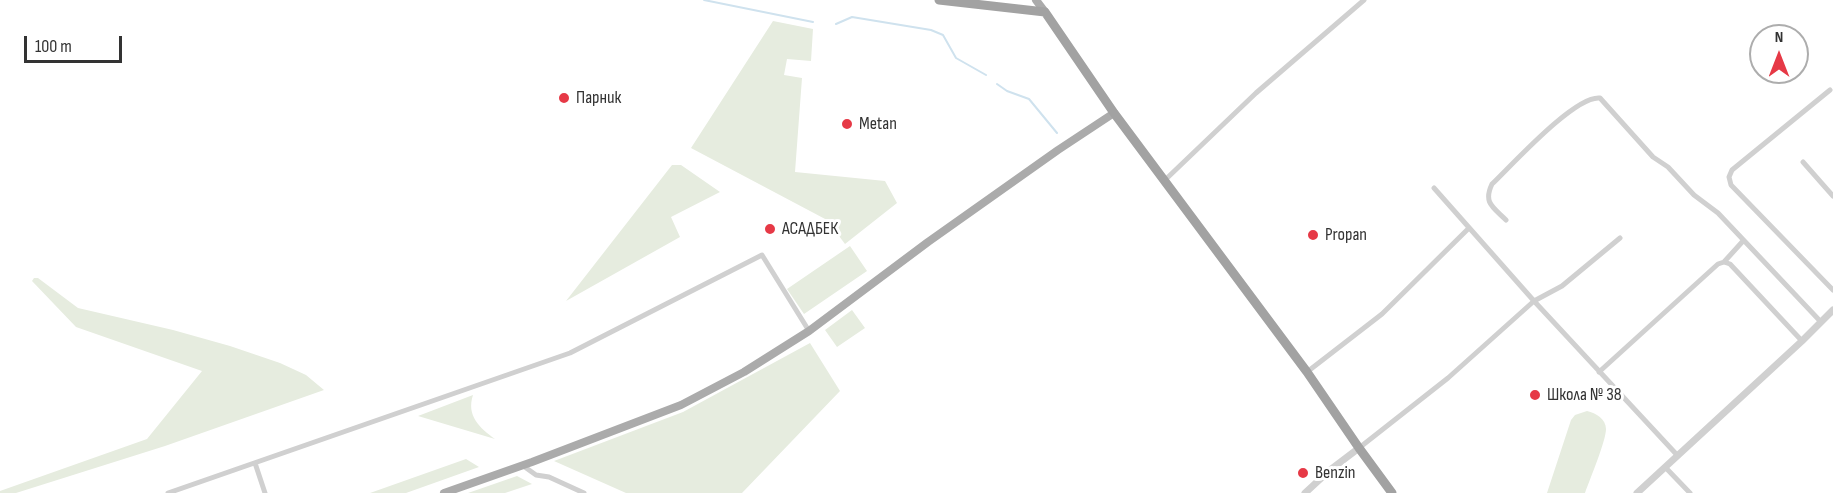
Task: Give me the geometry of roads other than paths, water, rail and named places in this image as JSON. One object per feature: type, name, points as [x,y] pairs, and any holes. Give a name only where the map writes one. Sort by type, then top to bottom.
[{"type":"highway","points":[[939,0],[1045,12],[1114,113],[1307,372],[1392,493]]},
{"type":"main road","points":[[1036,0],[1045,12]]},
{"type":"main road","points":[[444,493],[681,405],[744,372],[809,331],[928,242],[1114,113]]},
{"type":"street","points":[[1165,180],[1256,93],[1364,0]]},
{"type":"street","points":[[1830,90],[1732,170],[1729,177],[1731,185],[1833,290]]},
{"type":"street","points":[[1506,220],[1489,202],[1487,193],[1492,183],[1566,114],[1593,98],[1600,98],[1653,157],[1668,167],[1694,195],[1718,213],[1821,322]]},
{"type":"street","points":[[1803,162],[1833,196]]},
{"type":"street","points":[[1434,188],[1534,301],[1678,456]]},
{"type":"street","points":[[1307,372],[1382,314],[1469,228]]},
{"type":"street","points":[[1305,493],[1330,470],[1448,378],[1534,301],[1562,286],[1620,238]]},
{"type":"street","points":[[1599,372],[1718,264],[1724,262],[1743,241]]},
{"type":"street","points":[[168,493],[570,353],[762,255],[809,331]]},
{"type":"street","points":[[1724,262],[1730,264],[1803,341]]},
{"type":"street","points":[[1637,493],[1803,341],[1833,310]]},
{"type":"street","points":[[255,463],[266,493]]},
{"type":"street","points":[[522,465],[536,475],[549,477],[584,493]]},
{"type":"street","points":[[1666,468],[1690,493]]},
{"type":"waterway","points":[[704,0],[813,22]]},
{"type":"waterway","points":[[836,24],[852,17],[931,30],[943,35],[956,58],[986,75]]},
{"type":"waterway","points":[[997,84],[1007,91],[1029,99],[1057,133]]},
{"type":"place","name":"Парник","points":[[564,98]]},
{"type":"place","name":"Metan","points":[[847,124]]},
{"type":"place","name":"АСАДБЕК","points":[[770,229]]},
{"type":"place","name":"Propan","points":[[1313,235]]},
{"type":"place","name":"Школа № 38","points":[[1535,395]]},
{"type":"place","name":"Benzin","points":[[1303,473]]}]
